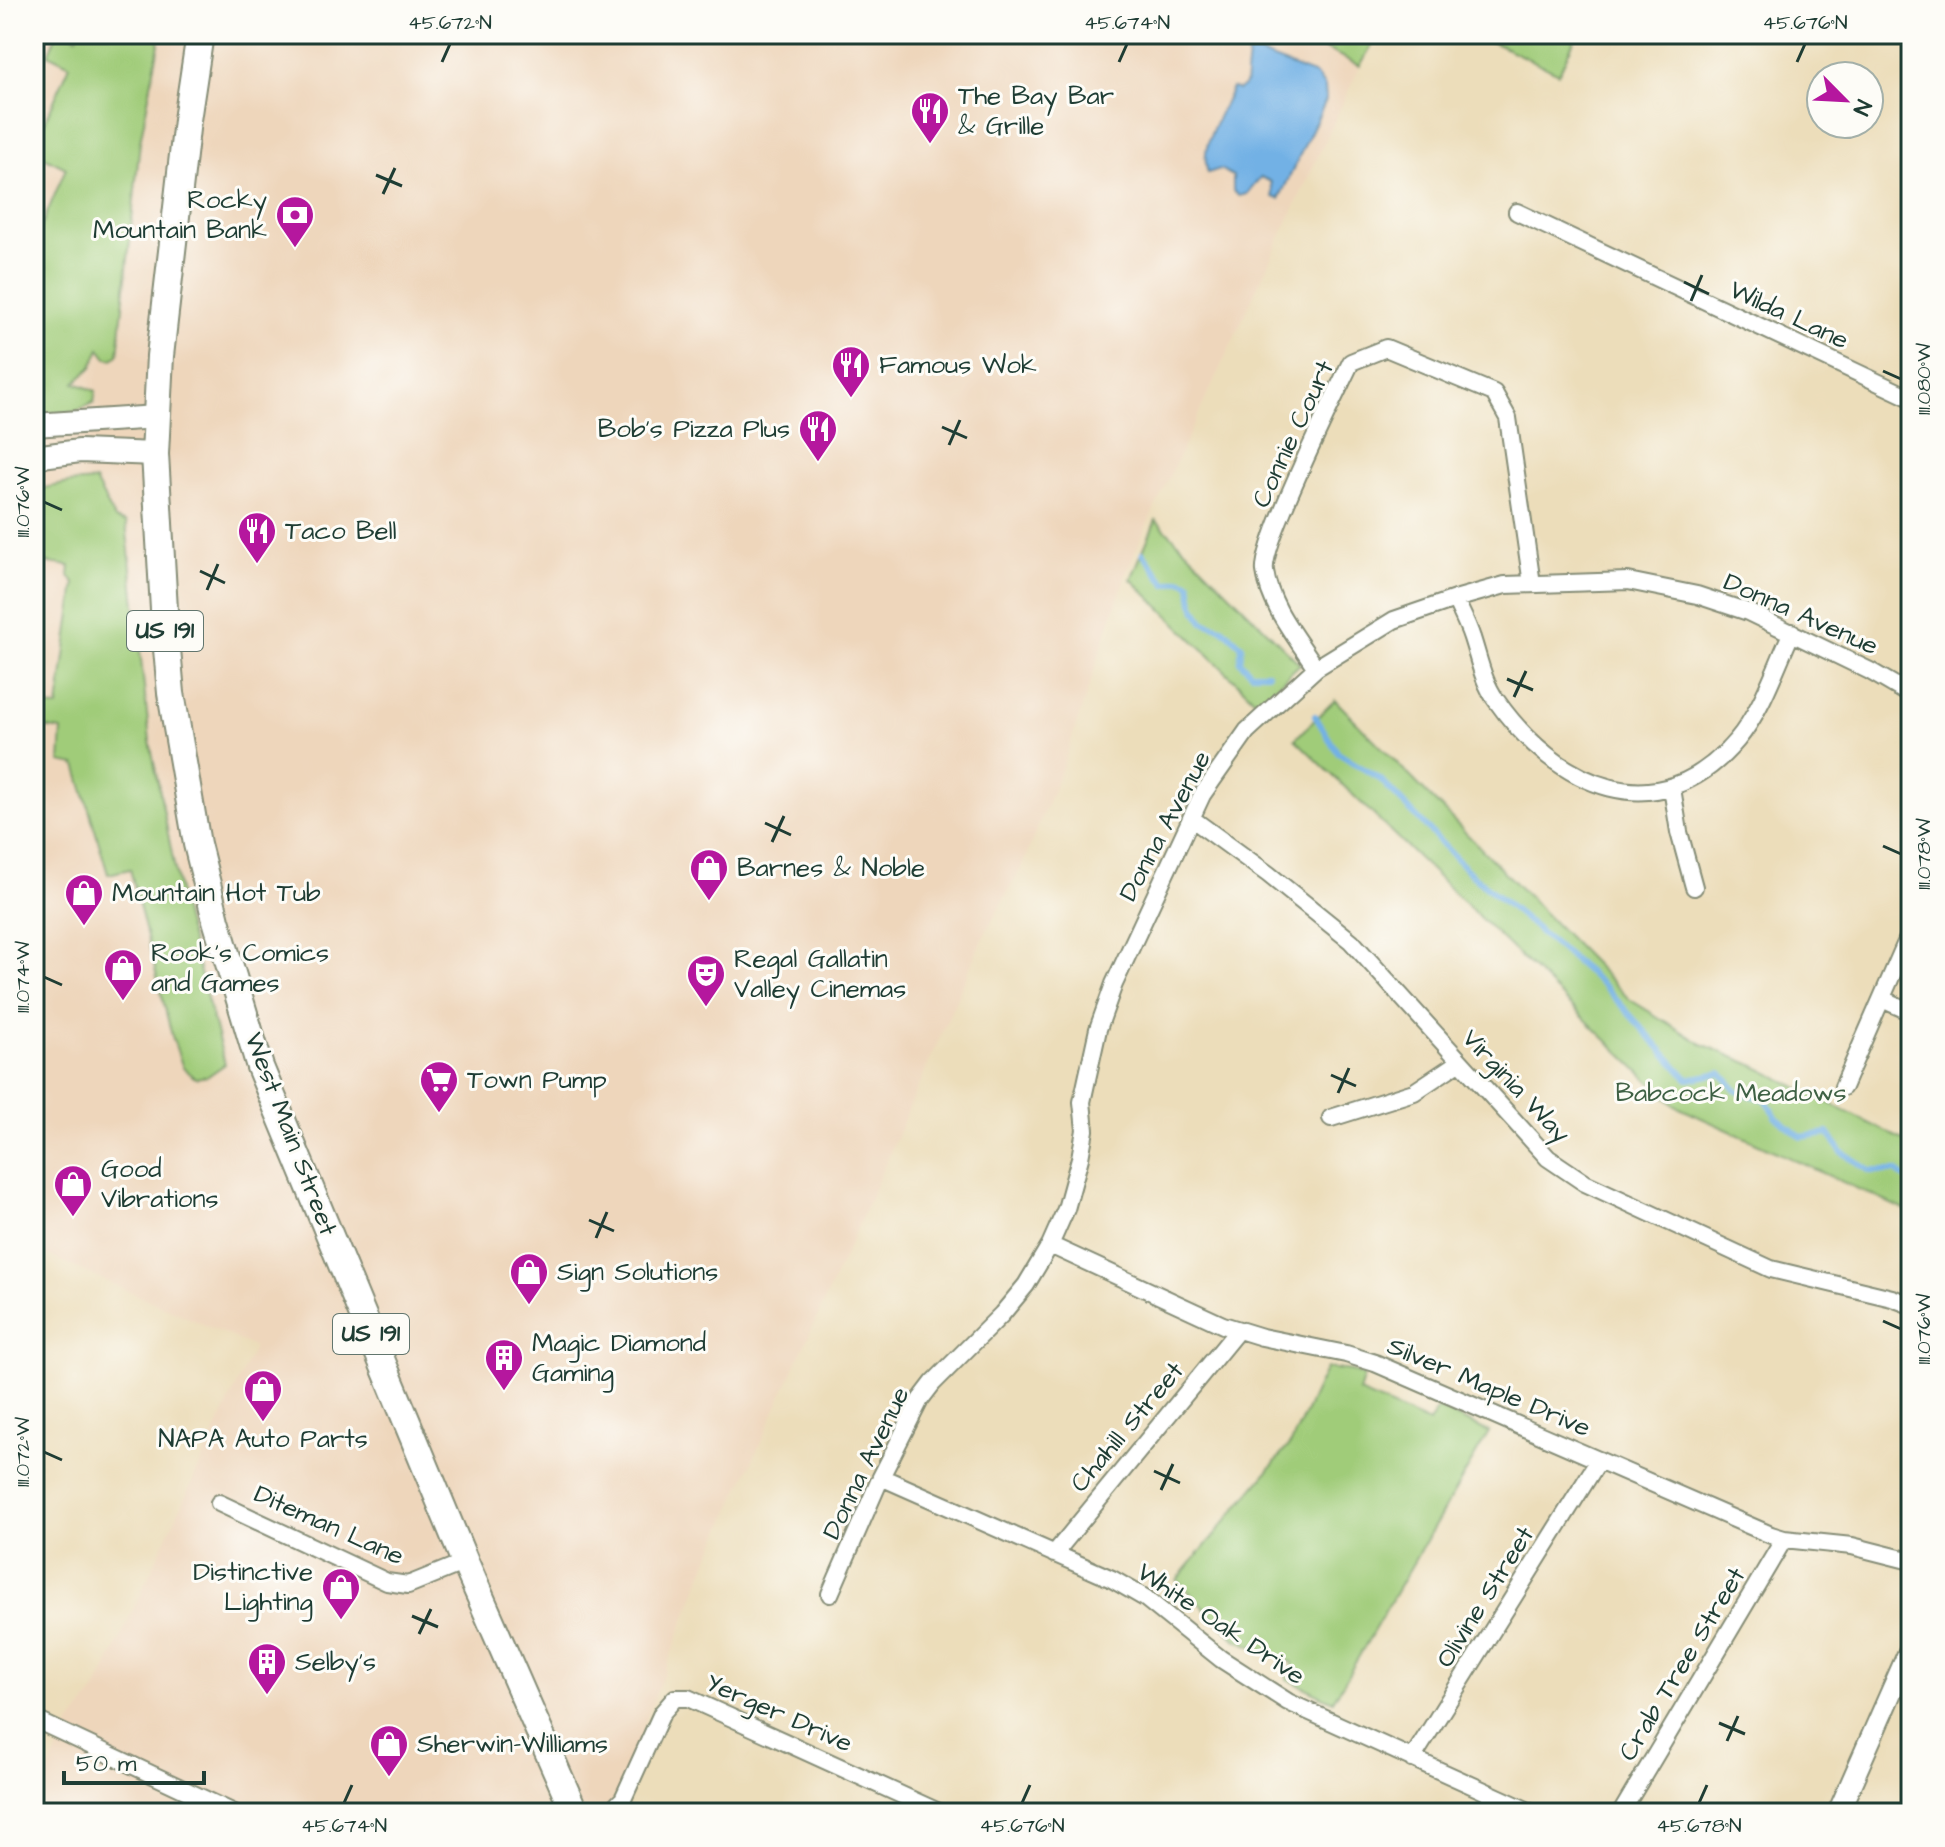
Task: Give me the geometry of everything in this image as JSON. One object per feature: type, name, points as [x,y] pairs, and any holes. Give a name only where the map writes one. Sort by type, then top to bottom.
[{"type":"highway","name":"US 191","points":[[157,417],[162,340],[200,34]]},
{"type":"highway","name":"West Main Street","points":[[157,417],[155,454],[171,693],[197,844],[260,1067],[465,1562],[575,1813]]},
{"type":"main road","points":[[35,424],[157,417]]},
{"type":"main road","points":[[34,457],[80,451],[155,454]]},
{"type":"street","name":"Wilda Lane","points":[[1517,212],[1911,398]]},
{"type":"street","name":"Connie Court","points":[[1316,668],[1271,597],[1264,567],[1278,523],[1351,362],[1386,348],[1494,393],[1508,418],[1532,584]]},
{"type":"street","name":"Donna Avenue","points":[[830,1594],[881,1477],[920,1400],[1018,1295],[1037,1270],[1050,1245],[1066,1209],[1080,1158],[1085,1130],[1082,1102],[1098,1029],[1114,984],[1191,818],[1221,765],[1247,731],[1316,668],[1352,643],[1394,620],[1505,585],[1628,581],[1697,595],[1748,612],[1870,671],[1911,695]]},
{"type":"street","points":[[1455,599],[1495,699],[1553,761],[1587,781],[1611,790],[1672,788],[1722,757],[1740,737],[1792,632]]},
{"type":"street","points":[[1672,788],[1679,832],[1694,887]]},
{"type":"street","name":"Virginia Way","points":[[1191,818],[1268,874],[1351,941],[1548,1158],[1585,1183],[1771,1269],[1911,1305]]},
{"type":"street","points":[[1843,1087],[1911,931]]},
{"type":"street","points":[[1882,999],[1911,1012]]},
{"type":"street","points":[[1331,1118],[1414,1092],[1459,1062]]},
{"type":"street","name":"Silver Maple Drive","points":[[1050,1245],[1238,1330],[1375,1363],[1784,1539],[1852,1546],[1911,1561]]},
{"type":"street","name":"Chahill Street","points":[[1054,1554],[1238,1330]]},
{"type":"street","name":"Olivine Street","points":[[1412,1759],[1599,1460]]},
{"type":"street","name":"White Oak Drive","points":[[881,1477],[1145,1598],[1221,1659],[1264,1688],[1533,1813]]},
{"type":"street","name":"Diteman Lane","points":[[219,1503],[387,1582],[408,1585],[465,1562]]},
{"type":"street","name":"Crab Tree Street","points":[[1621,1813],[1784,1539]]},
{"type":"street","points":[[1838,1813],[1906,1676],[1911,1647]]},
{"type":"street","name":"Yerger Drive","points":[[609,1813],[623,1799],[662,1713],[675,1698],[688,1698],[941,1813]]},
{"type":"street","points":[[34,1719],[234,1813]]},
{"type":"shaded area","points":[[34,34],[1295,34],[1360,66],[1141,538],[1127,571],[1063,765],[1021,868],[984,935],[708,1560],[618,1792],[612,1797],[646,1813],[34,1813],[34,1801],[69,1726],[96,1691],[254,1347],[34,1249]]},
{"type":"green space","points":[[57,34],[77,37],[78,34],[161,34],[140,142],[118,355],[113,359],[107,358],[100,349],[92,367],[75,383],[96,391],[94,402],[77,411],[34,415],[34,286],[46,267],[34,262],[34,244],[66,168],[34,152],[70,65],[48,54]]},
{"type":"green space","points":[[1295,34],[1378,34],[1360,66]]},
{"type":"green space","points":[[1475,34],[1577,34],[1559,73]]},
{"type":"green space","points":[[95,481],[115,519],[126,523],[150,741],[183,911],[225,1064],[208,1076],[195,1078],[183,1068],[130,869],[108,874],[76,765],[60,762],[62,730],[35,726],[37,706],[58,707],[75,584],[69,576],[70,566],[34,561],[34,490]]},
{"type":"green space","points":[[1156,520],[1300,664],[1258,703],[1131,579]]},
{"type":"green space","name":"Babcock Meadows","points":[[1335,700],[1629,999],[1702,1044],[1755,1066],[1911,1144],[1911,1213],[1675,1106],[1295,739]]},
{"type":"green space","points":[[1326,1368],[1352,1371],[1364,1376],[1359,1392],[1429,1423],[1438,1408],[1489,1432],[1333,1701],[1287,1679],[1293,1663],[1235,1639],[1177,1580],[1291,1443]]},
{"type":"water","points":[[1257,53],[1316,75],[1325,87],[1326,100],[1279,199],[1273,197],[1271,182],[1261,177],[1247,194],[1239,196],[1233,191],[1233,176],[1220,169],[1208,173],[1206,163],[1206,152],[1217,119],[1232,88],[1239,90],[1245,85],[1248,54]]},
{"type":"waterway","points":[[1143,553],[1166,584],[1180,580],[1190,583],[1193,603],[1203,622],[1222,628],[1242,646],[1240,661],[1251,673],[1268,673]]},
{"type":"waterway","points":[[1315,716],[1338,753],[1380,779],[1470,873],[1603,985],[1688,1079],[1721,1073],[1737,1091],[1765,1099],[1777,1118],[1801,1137],[1828,1133],[1842,1152],[1870,1171],[1896,1171],[1911,1182]]},
{"type":"place","name":"The Bay Bar & Grille","points":[[930,145]]},
{"type":"place","name":"Rocky Mountain Bank","points":[[295,249]]},
{"type":"place","name":"Famous Wok","points":[[851,399]]},
{"type":"place","name":"Bob's Pizza Plus","points":[[818,463]]},
{"type":"place","name":"Taco Bell","points":[[257,565]]},
{"type":"place","name":"Barnes & Noble","points":[[709,902]]},
{"type":"place","name":"Mountain Hot Tub","points":[[84,927]]},
{"type":"place","name":"Rook's Comics and Games","points":[[123,1002]]},
{"type":"place","name":"Regal Gallatin Valley Cinemas","points":[[706,1008]]},
{"type":"place","name":"Town Pump","points":[[439,1114]]},
{"type":"place","name":"Good Vibrations","points":[[73,1218]]},
{"type":"place","name":"Sign Solutions","points":[[529,1306]]},
{"type":"place","name":"Magic Diamond Gaming","points":[[504,1392]]},
{"type":"place","name":"NAPA Auto Parts","points":[[263,1423]]},
{"type":"place","name":"Distinctive Lighting","points":[[341,1621]]},
{"type":"place","name":"Selby's","points":[[267,1696]]},
{"type":"place","name":"Sherwin-Williams","points":[[389,1778]]}]
